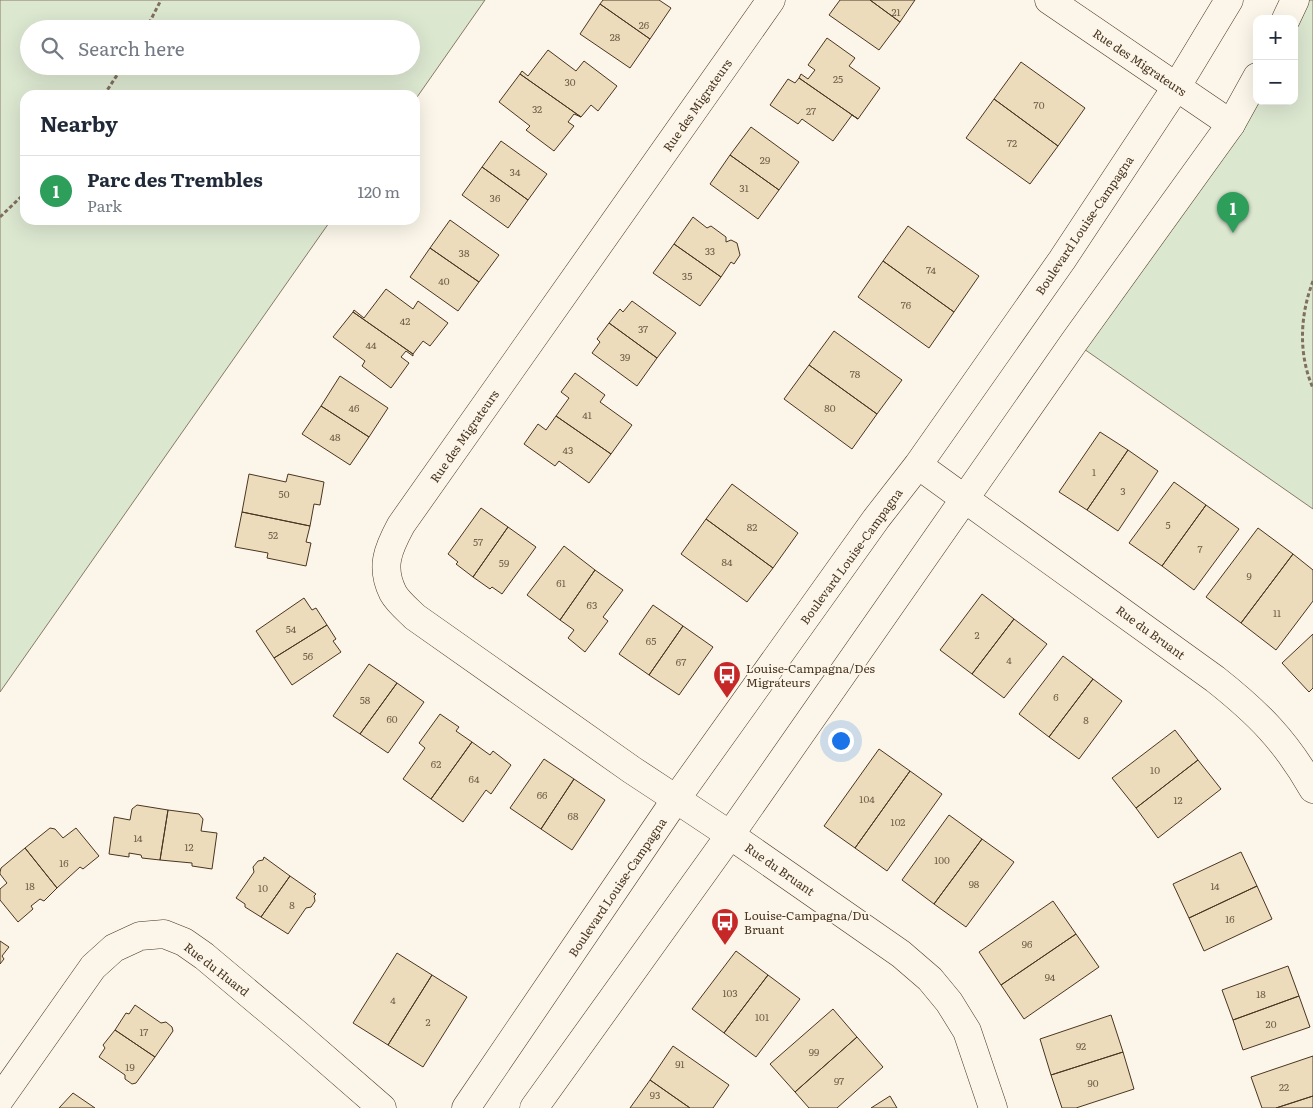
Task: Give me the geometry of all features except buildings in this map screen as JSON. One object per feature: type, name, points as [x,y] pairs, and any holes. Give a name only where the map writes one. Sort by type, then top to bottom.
[{"type":"street","name":"Rue des Migrateurs","points":[[730,834],[639,775],[415,617],[394,594],[386,571],[388,548],[401,525],[771,0]]},
{"type":"street","name":"Rue des Migrateurs","points":[[1049,0],[1231,124]]},
{"type":"street","name":"Boulevard Louise-Campagna","points":[[466,1108],[676,799],[876,519],[918,465],[1062,260],[1177,86],[1229,0]]},
{"type":"street","points":[[1288,15],[1295,0]]},
{"type":"street","points":[[534,1108],[730,834],[1231,124],[1253,84]]},
{"type":"street","name":"Rue du Bruant","points":[[918,465],[1246,703],[1274,732],[1298,763],[1313,789]]},
{"type":"street","name":"Rue du Bruant","points":[[730,834],[901,954],[930,980],[950,1002],[967,1031],[993,1108]]},
{"type":"street","name":"Rue du Huard","points":[[0,1099],[93,967],[114,948],[140,936],[164,934],[184,942],[204,956],[382,1108]]},
{"type":"path","points":[[151,20],[161,0]]},
{"type":"path","points":[[107,90],[117,75]]},
{"type":"path","points":[[0,217],[20,198]]},
{"type":"path","points":[[1313,281],[1308,296],[1301,336],[1308,377],[1313,388]]},
{"type":"green space","points":[[0,0],[485,0],[420,93],[420,90],[20,90],[20,225],[327,225],[0,692]]},
{"type":"green space","points":[[1295,0],[1313,0],[1313,509],[1074,342],[1254,105],[1298,105],[1298,15],[1295,15]]},
{"type":"place","name":"Parc des Trembles","points":[[1233,233]]},
{"type":"place","name":"Louise-Campagna/Des Migrateurs","points":[[727,699]]},
{"type":"place","name":"Louise-Campagna/Du Bruant","points":[[725,946]]}]
